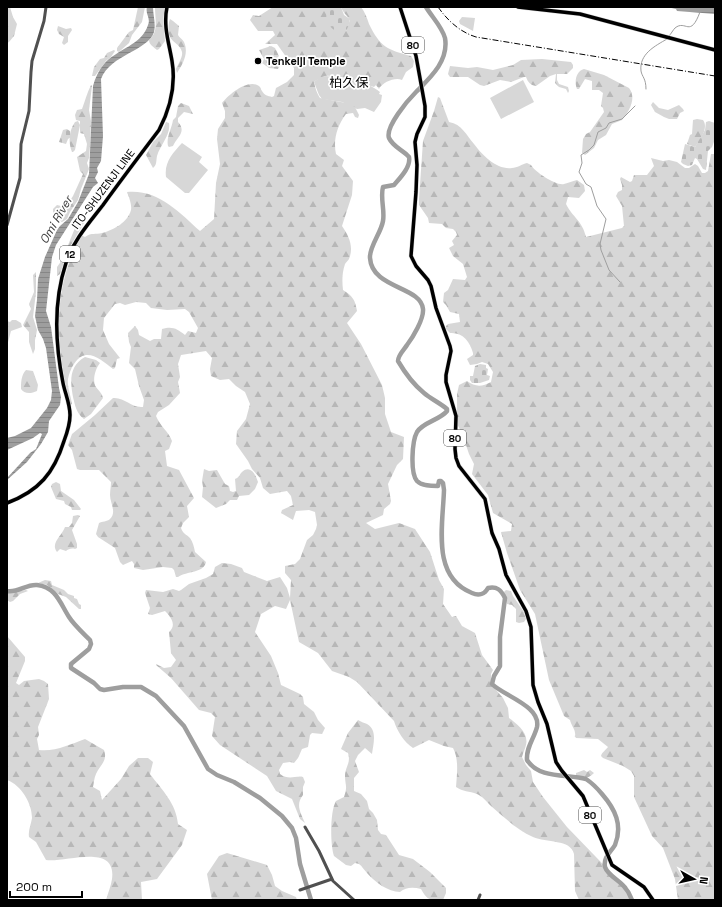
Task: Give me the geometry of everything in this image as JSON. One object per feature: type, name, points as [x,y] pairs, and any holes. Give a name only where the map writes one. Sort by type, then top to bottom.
[{"type":"main road","name":"ITO-SHUZENJI LINE","points":[[7,503],[24,495],[41,483],[60,456],[68,430],[70,413],[63,382],[57,340],[56,316],[58,296],[63,273],[66,261],[81,234],[159,130],[165,119],[171,97],[173,74],[173,63],[165,20],[167,7]]},
{"type":"main road","name":"80","points":[[400,7],[416,56],[425,106],[424,117],[415,142],[417,166],[411,256],[416,266],[431,286],[436,308],[450,346],[451,351],[446,382],[456,416],[456,458],[459,466],[485,498],[492,533],[499,549],[506,575],[526,611],[531,626],[532,667],[536,696],[547,724],[556,762],[583,796],[608,858],[614,866],[644,887],[653,900]]},
{"type":"main road","points":[[518,7],[580,14],[715,50]]},
{"type":"street","points":[[7,225],[20,178],[21,144],[29,111],[32,61],[44,21],[46,7]]},
{"type":"street","points":[[305,827],[319,850],[332,879],[354,900]]},
{"type":"street","points":[[301,890],[332,879]]},
{"type":"street","points":[[478,900],[480,895]]},
{"type":"green space","points":[[7,7],[10,7],[17,24],[14,36],[7,43]]},
{"type":"green space","points":[[138,7],[145,7],[142,22],[132,35],[129,43],[119,52],[117,51],[117,48],[129,32],[133,30]]},
{"type":"green space","points":[[155,7],[165,7],[163,20],[165,41],[157,50],[149,42],[155,29]]},
{"type":"green space","points":[[273,7],[327,7],[346,31],[350,20],[341,7],[361,7],[373,32],[381,43],[396,52],[411,56],[414,61],[413,67],[406,72],[402,80],[396,79],[389,81],[383,84],[379,89],[376,85],[374,87],[337,76],[325,76],[314,82],[320,98],[346,103],[355,107],[359,115],[358,118],[355,117],[353,113],[346,114],[340,123],[335,138],[336,154],[344,160],[342,166],[353,181],[352,195],[342,226],[349,238],[351,250],[349,259],[345,263],[342,283],[343,290],[353,299],[357,311],[347,323],[361,344],[382,385],[385,398],[385,414],[391,432],[404,437],[403,459],[397,465],[388,484],[391,501],[390,504],[384,509],[383,515],[366,523],[375,529],[399,523],[415,529],[430,552],[439,580],[444,589],[443,604],[452,617],[456,616],[462,626],[475,633],[482,655],[493,670],[491,674],[491,684],[503,698],[508,708],[509,718],[519,726],[526,737],[526,745],[522,757],[531,771],[533,782],[567,827],[624,886],[633,900],[579,900],[575,891],[574,854],[572,849],[557,842],[538,839],[527,834],[511,823],[481,796],[456,787],[457,762],[453,748],[429,740],[413,748],[410,746],[401,736],[394,721],[357,682],[349,677],[332,671],[318,653],[299,642],[290,600],[286,609],[275,606],[261,614],[255,632],[271,656],[281,685],[300,694],[303,697],[304,704],[314,712],[318,720],[325,728],[322,734],[312,733],[310,735],[308,747],[302,749],[294,763],[283,763],[279,770],[280,774],[286,777],[303,777],[305,782],[303,787],[303,795],[299,802],[299,806],[305,823],[300,819],[292,799],[276,791],[267,776],[220,745],[212,736],[215,717],[211,713],[199,710],[171,678],[156,665],[164,668],[171,667],[176,660],[171,653],[169,632],[173,627],[173,624],[171,618],[165,611],[152,615],[148,614],[150,608],[145,593],[146,590],[163,592],[173,589],[179,591],[189,584],[213,574],[215,567],[222,563],[231,564],[242,568],[244,572],[267,581],[280,577],[287,588],[290,598],[291,580],[285,573],[285,566],[295,564],[300,559],[307,540],[313,535],[317,525],[315,512],[309,510],[296,511],[293,520],[281,513],[282,510],[293,505],[291,496],[287,491],[270,494],[263,488],[260,478],[252,469],[236,444],[237,431],[246,419],[250,404],[245,392],[229,379],[220,380],[211,376],[210,369],[212,358],[206,351],[181,355],[178,364],[180,377],[178,382],[180,393],[169,405],[158,412],[156,416],[172,441],[169,449],[165,451],[167,466],[179,470],[194,498],[187,506],[189,517],[183,523],[181,528],[190,538],[195,552],[206,562],[205,566],[199,570],[176,577],[172,568],[163,567],[143,570],[134,568],[132,561],[123,565],[120,562],[115,548],[98,537],[96,534],[99,523],[109,520],[113,513],[110,498],[111,482],[99,470],[77,469],[72,450],[68,445],[72,434],[113,398],[121,399],[135,406],[143,407],[144,400],[135,369],[129,363],[131,347],[128,333],[135,326],[139,335],[150,341],[154,339],[161,339],[162,329],[175,329],[185,335],[188,331],[196,333],[198,328],[189,312],[185,309],[167,310],[151,308],[146,303],[136,302],[125,305],[120,303],[115,304],[104,318],[103,330],[109,344],[120,358],[117,359],[115,368],[113,369],[103,361],[93,356],[83,356],[79,359],[72,367],[68,379],[72,404],[70,405],[65,383],[59,340],[59,319],[65,277],[71,257],[81,236],[85,237],[107,232],[124,222],[131,210],[127,192],[149,194],[158,198],[176,210],[200,231],[214,219],[216,183],[220,164],[217,139],[218,129],[225,118],[225,111],[222,103],[233,92],[249,84],[259,86],[264,93],[272,97],[274,96],[276,88],[287,82],[294,75],[294,68],[277,44],[265,44],[275,35],[273,31],[258,31],[250,20],[253,15],[259,16]]},
{"type":"green space","points":[[327,7],[341,7],[344,15],[350,19],[349,25],[344,33],[342,34],[337,32],[326,21]]},
{"type":"green space","points":[[462,17],[475,18],[473,31],[460,24],[459,21]]},
{"type":"green space","points":[[170,19],[179,26],[178,35],[183,41],[186,50],[185,58],[177,73],[176,69],[182,52],[180,47],[169,36]]},
{"type":"green space","points":[[58,26],[66,29],[71,28],[72,30],[68,36],[68,42],[64,45],[62,43],[64,37],[59,34],[57,30]]},
{"type":"green space","points":[[271,46],[275,48],[279,56],[276,59],[276,63],[280,66],[278,69],[269,68],[262,63],[264,59],[259,50]]},
{"type":"green space","points":[[114,50],[115,51],[111,57],[106,61],[95,76],[92,76],[94,67],[100,59],[104,58],[107,53]]},
{"type":"green space","points":[[542,59],[571,62],[573,68],[567,74],[557,74],[559,84],[568,87],[568,93],[566,89],[559,87],[555,83],[556,74],[550,76],[536,86],[528,82],[526,77],[524,77],[511,82],[500,80],[484,86],[468,77],[450,77],[448,74],[450,66],[468,68],[477,67],[493,70],[513,65],[521,60]]},
{"type":"green space","points":[[584,69],[604,75],[629,88],[632,96],[631,105],[625,117],[622,120],[612,124],[606,135],[598,140],[594,148],[585,155],[582,153],[583,139],[586,134],[590,132],[604,112],[601,106],[603,93],[599,90],[592,90],[592,81],[585,79],[579,89],[577,89],[577,74]]},
{"type":"green space","points":[[326,76],[354,81],[375,88],[380,92],[379,94],[382,95],[381,102],[374,112],[365,108],[357,109],[342,102],[322,99],[314,82],[320,77]]},
{"type":"green space","points":[[523,80],[534,102],[501,119],[490,98]]},
{"type":"green space","points":[[91,85],[89,110],[91,121],[90,146],[87,163],[89,169],[78,200],[67,219],[62,222],[55,220],[53,217],[53,209],[57,205],[61,206],[69,202],[83,174],[80,171],[77,157],[86,151],[87,144],[84,134],[80,133],[80,121],[76,120],[75,115],[77,110],[82,109]]},
{"type":"green space","points":[[438,97],[440,98],[449,122],[461,127],[471,141],[491,161],[501,167],[506,168],[512,168],[527,163],[541,175],[556,183],[564,184],[577,180],[584,185],[585,191],[579,198],[568,197],[566,204],[580,223],[586,237],[622,228],[624,226],[622,206],[616,196],[618,192],[622,190],[621,177],[630,182],[632,181],[634,175],[647,175],[654,166],[651,158],[677,162],[685,168],[689,168],[695,164],[702,173],[705,173],[708,171],[711,154],[715,154],[715,900],[678,900],[675,879],[663,848],[652,836],[634,797],[634,776],[631,771],[603,758],[601,756],[608,747],[598,739],[576,738],[575,731],[570,720],[564,716],[549,680],[535,614],[520,590],[507,553],[501,532],[511,531],[512,524],[493,513],[488,495],[472,474],[474,464],[457,424],[457,394],[459,385],[467,381],[479,386],[491,382],[493,372],[488,364],[482,362],[470,365],[467,359],[473,355],[473,353],[468,341],[458,334],[450,333],[446,329],[448,324],[460,322],[459,314],[450,312],[443,302],[444,293],[448,290],[453,279],[465,280],[467,277],[463,264],[453,256],[449,248],[454,245],[452,241],[457,235],[456,232],[453,229],[446,228],[442,224],[429,223],[428,218],[419,205],[423,141]]},
{"type":"green space","points":[[653,102],[659,108],[668,110],[679,105],[684,111],[680,113],[677,119],[669,119],[655,112],[651,105]]},
{"type":"green space","points":[[181,103],[189,106],[193,114],[184,112],[178,118],[178,122],[182,129],[173,146],[169,147],[168,136],[173,120],[176,117],[178,106]]},
{"type":"green space","points":[[693,120],[703,120],[705,127],[703,134],[695,147],[687,144],[690,135],[692,134]]},
{"type":"green space","points":[[78,121],[80,125],[75,150],[72,152],[70,145],[70,133],[75,122]]},
{"type":"green space","points":[[709,121],[715,123],[715,139],[712,147],[708,151],[706,170],[703,169],[695,158],[692,165],[688,166],[683,164],[681,162],[685,144],[695,147],[705,130],[706,122]]},
{"type":"green space","points":[[166,122],[169,123],[167,136],[158,152],[156,164],[153,168],[146,155],[153,142],[161,134]]},
{"type":"green space","points":[[67,129],[70,131],[71,137],[68,139],[66,144],[59,142],[63,130]]},
{"type":"green space","points":[[182,143],[202,157],[199,162],[208,170],[189,193],[185,193],[166,177],[166,167],[168,162],[172,154]]},
{"type":"green space","points":[[77,223],[84,223],[68,250],[60,274],[57,276],[57,267],[62,260]]},
{"type":"green space","points":[[36,272],[36,292],[33,317],[37,330],[33,354],[29,342],[29,332],[23,325],[31,309],[29,304],[34,292],[33,275]]},
{"type":"green space","points":[[12,320],[16,320],[21,323],[22,327],[11,331],[7,346],[7,321],[10,322]]},
{"type":"green space","points":[[85,357],[96,360],[100,363],[95,372],[94,382],[103,398],[91,414],[84,419],[79,414],[75,406],[71,380],[73,369]]},
{"type":"green space","points":[[480,364],[486,365],[486,368],[488,369],[487,375],[490,376],[489,380],[480,383],[472,383],[470,376],[473,376],[475,366]]},
{"type":"green space","points":[[26,370],[33,371],[38,385],[37,391],[32,393],[24,392],[21,389],[22,377]]},
{"type":"green space","points":[[204,469],[209,471],[217,470],[225,484],[229,486],[230,491],[233,492],[236,491],[235,479],[245,470],[248,469],[253,472],[258,482],[255,489],[249,495],[239,496],[237,500],[230,500],[226,504],[216,508],[202,497]]},
{"type":"green space","points":[[56,482],[60,484],[61,491],[74,500],[81,509],[80,510],[72,510],[71,507],[65,504],[64,501],[56,499],[51,487],[52,484]]},
{"type":"green space","points":[[73,516],[80,516],[72,530],[77,548],[66,551],[60,549],[57,552],[55,546],[57,540],[65,527],[69,527],[72,523]]},
{"type":"green space","points":[[45,580],[51,581],[52,585],[74,596],[74,598],[77,599],[81,605],[81,609],[47,585],[38,583]]},
{"type":"green space","points":[[506,590],[511,591],[524,612],[526,619],[524,622],[516,622],[516,609],[512,605],[507,604],[504,592]]},
{"type":"green space","points":[[28,591],[20,594],[13,601],[10,602],[7,600],[7,593]]},
{"type":"green space","points":[[7,636],[25,657],[25,661],[16,683],[19,685],[24,681],[39,679],[48,684],[49,699],[38,727],[39,735],[37,739],[39,750],[57,749],[85,739],[104,750],[105,757],[95,776],[93,787],[100,791],[102,800],[121,779],[129,766],[138,758],[148,758],[153,762],[150,774],[164,791],[171,803],[177,816],[178,824],[187,830],[182,845],[157,879],[141,882],[142,900],[106,900],[112,879],[111,868],[106,861],[88,857],[46,860],[36,842],[29,837],[32,818],[30,806],[21,790],[12,782],[7,780]]},
{"type":"green space","points":[[358,720],[367,724],[373,730],[374,738],[372,754],[365,748],[358,755],[355,761],[359,772],[354,778],[354,791],[361,794],[367,801],[369,809],[377,820],[378,830],[381,834],[386,835],[399,855],[413,859],[430,872],[446,888],[446,893],[443,900],[429,899],[425,896],[421,889],[418,888],[407,888],[400,892],[395,892],[382,886],[374,880],[359,864],[355,863],[351,866],[346,865],[334,856],[331,836],[333,812],[336,801],[344,797],[346,788],[345,775],[349,762],[348,753],[341,749],[348,733]]},
{"type":"green space","points":[[584,770],[587,772],[590,770],[594,773],[586,778],[576,776],[576,773]]},
{"type":"green space","points":[[227,853],[267,865],[275,886],[296,897],[297,900],[212,900],[207,874],[219,856]]},
{"type":"shaded area","points":[[147,7],[153,7],[155,23],[154,32],[145,44],[113,64],[101,79],[103,136],[101,161],[97,168],[98,172],[95,178],[98,183],[93,187],[56,245],[52,257],[46,311],[51,327],[61,397],[60,405],[49,421],[48,432],[41,444],[27,462],[7,480],[7,478],[30,453],[36,449],[42,434],[40,433],[33,438],[7,450],[7,438],[15,436],[31,428],[47,408],[51,400],[52,391],[46,348],[38,330],[35,316],[38,279],[45,257],[57,230],[68,219],[78,202],[89,174],[93,86],[99,71],[104,64],[116,54],[135,42],[145,32],[149,23]]},
{"type":"shaded area","points":[[667,7],[715,7],[715,14],[677,11],[676,9]]},
{"type":"waterway","points":[[426,7],[444,34],[444,54],[441,62],[432,75],[403,107],[390,127],[389,138],[393,144],[409,157],[409,161],[404,172],[394,185],[383,187],[383,221],[370,254],[373,268],[379,276],[387,282],[406,291],[420,301],[423,309],[422,318],[418,328],[400,355],[398,361],[416,386],[447,409],[444,414],[423,426],[417,432],[413,449],[413,471],[417,481],[421,484],[438,486],[439,481],[443,483],[442,549],[445,563],[450,575],[459,585],[472,593],[482,594],[488,588],[496,588],[505,598],[500,637],[500,666],[494,676],[492,684],[528,707],[537,720],[537,727],[529,747],[527,760],[532,766],[546,773],[586,779],[611,805],[618,824],[618,831],[615,845],[605,860],[605,867],[609,873],[624,886],[632,900]]},
{"type":"waterway","points":[[669,36],[675,28],[679,26],[691,27],[697,20],[700,12]]},
{"type":"waterway","points":[[646,89],[641,71],[641,65],[645,55],[667,39]]},
{"type":"waterway","points":[[620,282],[609,270],[601,250],[600,244],[606,219],[597,206],[591,187],[586,184],[579,172],[582,163],[581,155],[594,145],[598,132],[606,128],[609,123],[622,119],[635,106]]},
{"type":"waterway","points":[[7,591],[15,591],[37,585],[43,586],[53,592],[57,596],[71,620],[90,640],[91,644],[89,649],[71,664],[71,668],[94,683],[100,689],[141,687],[156,696],[184,726],[208,769],[217,775],[234,782],[260,798],[282,816],[292,828],[296,838],[300,864],[311,900]]},
{"type":"waterway","points":[[715,587],[715,597]]},
{"type":"railway","points":[[438,7],[455,25],[470,35],[476,37],[715,76]]},
{"type":"place","name":"Tenkeiji Temple","points":[[258,61]]},
{"type":"district","name":"柏久保","points":[[349,82]]},
{"type":"water label","name":"Omi River","points":[[56,220]]}]
